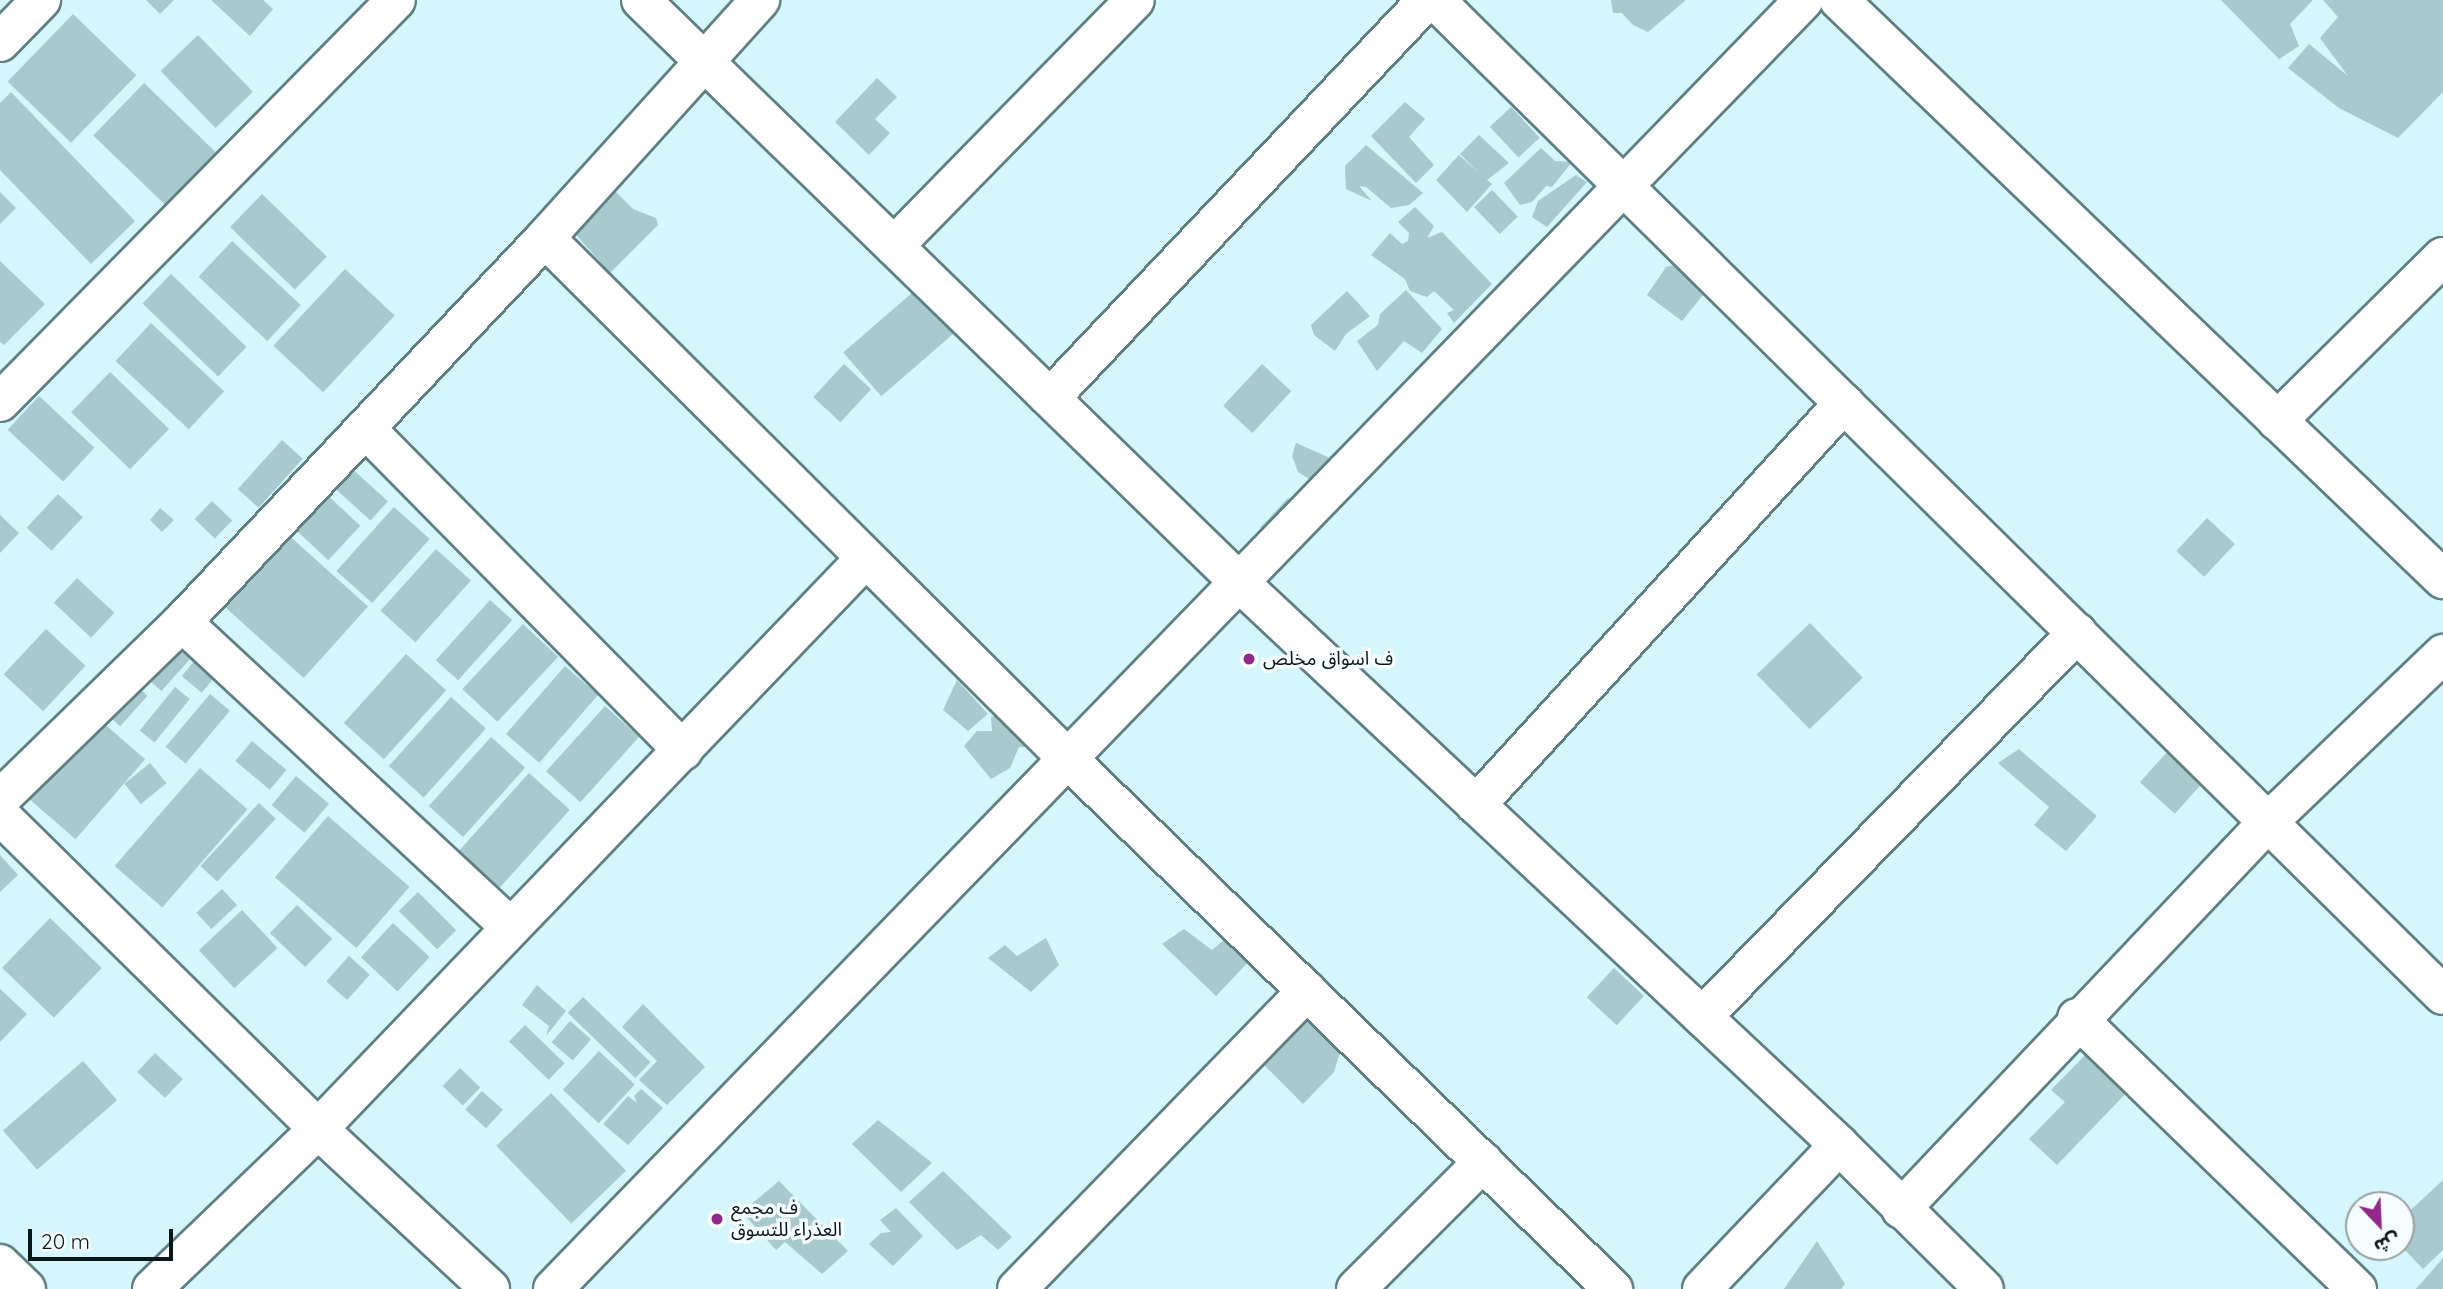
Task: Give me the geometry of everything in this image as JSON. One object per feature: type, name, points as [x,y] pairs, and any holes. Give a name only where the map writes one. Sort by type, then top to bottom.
[{"type":"street","points":[[0,42],[41,0]]},
{"type":"street","points":[[0,402],[396,0]]},
{"type":"street","points":[[641,0],[1240,583],[1839,1145],[1900,1209],[1984,1289]]},
{"type":"street","points":[[0,799],[182,622],[545,238],[760,0]]},
{"type":"street","points":[[894,246],[1135,0]]},
{"type":"street","points":[[1050,398],[1427,0]]},
{"type":"street","points":[[1435,0],[2443,995]]},
{"type":"street","points":[[553,1289],[1804,0]]},
{"type":"street","points":[[1839,0],[2443,579]]},
{"type":"street","points":[[545,238],[1069,760],[1614,1289]]},
{"type":"street","points":[[2277,421],[2443,257]]},
{"type":"street","points":[[1476,804],[1844,403]]},
{"type":"street","points":[[365,428],[683,750]]},
{"type":"street","points":[[152,1289],[318,1129],[866,558]]},
{"type":"street","points":[[182,622],[510,927]]},
{"type":"street","points":[[1702,1017],[2077,633]]},
{"type":"street","points":[[1900,1209],[2077,1018],[2268,822],[2443,654]]},
{"type":"street","points":[[0,815],[318,1129],[490,1289]]},
{"type":"street","points":[[1017,1289],[1307,991]]},
{"type":"street","points":[[2077,1018],[2357,1289]]},
{"type":"street","points":[[1702,1289],[1839,1145]]},
{"type":"street","points":[[1356,1289],[1483,1162]]},
{"type":"street","points":[[0,1264],[26,1289]]},
{"type":"building","points":[[146,0],[174,0],[160,14]]},
{"type":"building","points":[[211,0],[263,0],[273,9],[250,36]]},
{"type":"building","points":[[1611,0],[1686,0],[1648,32],[1633,25],[1622,13],[1613,13]]},
{"type":"building","points":[[2221,0],[2313,0],[2290,24],[2299,46],[2279,59]]},
{"type":"building","points":[[2323,0],[2443,0],[2443,92],[2398,138],[2339,108],[2288,68],[2309,44],[2348,76],[2320,38],[2338,17]]},
{"type":"building","points":[[73,14],[136,75],[71,143],[8,82]]},
{"type":"building","points":[[198,35],[253,92],[215,128],[161,71]]},
{"type":"building","points":[[877,78],[897,97],[875,119],[890,133],[869,155],[835,122]]},
{"type":"building","points":[[144,83],[221,157],[170,210],[93,136]]},
{"type":"building","points":[[11,92],[135,221],[91,264],[0,170],[0,103]]},
{"type":"building","points":[[1405,102],[1425,119],[1409,137],[1434,165],[1416,183],[1371,136]]},
{"type":"building","points":[[1511,107],[1540,138],[1518,157],[1490,127]]},
{"type":"building","points":[[1479,135],[1509,163],[1487,180],[1492,184],[1467,212],[1436,180],[1459,155],[1479,173],[1460,154]]},
{"type":"building","points":[[1366,145],[1423,193],[1409,205],[1391,208],[1366,187],[1359,186],[1372,201],[1346,189],[1345,166]]},
{"type":"building","points":[[1541,148],[1555,161],[1572,162],[1552,187],[1546,186],[1532,202],[1520,205],[1504,183]]},
{"type":"building","points":[[1576,175],[1587,182],[1547,227],[1532,217],[1538,201]]},
{"type":"building","points":[[610,186],[633,209],[656,218],[658,225],[610,273],[570,228]]},
{"type":"building","points":[[1595,186],[1599,201],[1551,243],[1547,234]]},
{"type":"building","points":[[1492,190],[1518,217],[1500,234],[1474,207]]},
{"type":"building","points":[[0,192],[16,208],[0,224]]},
{"type":"building","points":[[262,194],[327,257],[295,290],[230,227]]},
{"type":"building","points":[[1415,207],[1434,226],[1427,238],[1442,232],[1492,284],[1454,323],[1447,313],[1454,310],[1434,291],[1427,297],[1410,291],[1405,279],[1371,255],[1390,233],[1402,244],[1408,241],[1409,233],[1398,222]]},
{"type":"building","points":[[232,241],[301,305],[267,341],[199,277]]},
{"type":"building","points":[[0,261],[45,304],[4,345],[0,342]]},
{"type":"building","points":[[1674,265],[1703,295],[1682,321],[1647,295],[1666,267]]},
{"type":"building","points":[[345,269],[395,315],[323,392],[273,346]]},
{"type":"building","points":[[171,274],[247,347],[218,376],[143,303]]},
{"type":"building","points":[[921,285],[959,329],[881,396],[843,353]]},
{"type":"building","points":[[1406,290],[1442,329],[1422,353],[1404,341],[1377,371],[1357,341],[1378,325],[1380,314]]},
{"type":"building","points":[[1347,291],[1370,316],[1346,334],[1335,351],[1314,335],[1311,325]]},
{"type":"building","points":[[151,323],[224,391],[189,429],[116,361]]},
{"type":"building","points":[[844,364],[871,389],[840,422],[813,397]]},
{"type":"building","points":[[1262,364],[1291,391],[1252,433],[1223,406]]},
{"type":"building","points":[[110,372],[169,429],[130,469],[71,412]]},
{"type":"building","points":[[39,396],[95,448],[63,481],[8,430]]},
{"type":"building","points":[[282,440],[303,459],[259,508],[238,489]]},
{"type":"building","points":[[1296,443],[1328,457],[1328,467],[1312,481],[1298,472],[1292,456]]},
{"type":"building","points":[[350,467],[388,501],[371,520],[333,486]]},
{"type":"building","points":[[323,491],[360,526],[328,560],[291,525]]},
{"type":"building","points":[[58,494],[83,517],[51,551],[27,528]]},
{"type":"building","points":[[1288,498],[1297,508],[1273,539],[1260,528]]},
{"type":"building","points":[[212,501],[232,520],[215,538],[195,519]]},
{"type":"building","points":[[394,507],[430,539],[372,603],[336,571]]},
{"type":"building","points":[[160,508],[174,520],[162,532],[150,520]]},
{"type":"building","points":[[0,515],[19,533],[0,553]]},
{"type":"building","points":[[2207,518],[2235,544],[2204,577],[2176,551]]},
{"type":"building","points":[[284,531],[368,607],[304,678],[220,602]]},
{"type":"building","points":[[436,549],[471,580],[415,642],[380,611]]},
{"type":"building","points":[[77,578],[114,613],[91,638],[54,603]]},
{"type":"building","points":[[490,600],[512,620],[458,680],[436,660]]},
{"type":"building","points":[[1810,623],[1863,678],[1810,729],[1757,674]]},
{"type":"building","points":[[523,624],[558,657],[497,722],[462,689]]},
{"type":"building","points":[[46,629],[85,666],[43,711],[4,674]]},
{"type":"building","points":[[174,635],[195,654],[161,691],[141,672]]},
{"type":"building","points":[[201,653],[221,670],[202,693],[182,676]]},
{"type":"building","points":[[406,654],[446,690],[384,759],[344,723]]},
{"type":"building","points":[[565,666],[598,695],[539,763],[506,734]]},
{"type":"building","points":[[129,679],[148,696],[120,726],[102,709]]},
{"type":"building","points":[[957,680],[988,714],[968,731],[943,710]]},
{"type":"building","points":[[175,687],[190,699],[155,742],[140,731]]},
{"type":"building","points":[[210,694],[230,711],[186,764],[166,747]]},
{"type":"building","points":[[451,697],[486,728],[424,798],[389,766]]},
{"type":"building","points":[[605,706],[639,737],[580,802],[546,771]]},
{"type":"building","points":[[93,714],[145,759],[76,839],[23,794]]},
{"type":"building","points":[[1005,714],[1030,747],[1019,747],[1010,768],[991,779],[964,746],[977,731],[992,731],[991,717]]},
{"type":"building","points":[[491,737],[525,768],[463,837],[429,806]]},
{"type":"building","points":[[252,741],[286,770],[270,790],[235,761]]},
{"type":"building","points":[[2019,749],[2097,816],[2066,851],[2034,825],[2049,807],[1998,763]]},
{"type":"building","points":[[2168,751],[2203,782],[2175,814],[2140,782]]},
{"type":"building","points":[[150,763],[166,783],[141,804],[124,784]]},
{"type":"building","points":[[200,768],[248,809],[162,907],[115,866]]},
{"type":"building","points":[[529,773],[570,810],[499,889],[458,852]]},
{"type":"building","points":[[296,776],[329,804],[305,833],[272,805]]},
{"type":"building","points":[[259,803],[276,819],[217,882],[200,866]]},
{"type":"building","points":[[328,816],[410,887],[356,948],[275,877]]},
{"type":"building","points":[[0,855],[18,875],[0,892]]},
{"type":"building","points":[[222,889],[237,905],[211,929],[196,913]]},
{"type":"building","points":[[418,892],[456,930],[437,949],[399,911]]},
{"type":"building","points":[[297,905],[332,939],[305,967],[270,933]]},
{"type":"building","points":[[242,910],[277,948],[234,988],[199,950]]},
{"type":"building","points":[[50,918],[102,968],[54,1018],[2,968]]},
{"type":"building","points":[[393,923],[430,957],[398,991],[361,957]]},
{"type":"building","points":[[1184,929],[1212,950],[1232,933],[1254,956],[1216,996],[1162,944]]},
{"type":"building","points":[[1046,938],[1059,965],[1031,992],[988,958],[1005,945],[1017,956]]},
{"type":"building","points":[[349,956],[370,975],[347,1000],[326,981]]},
{"type":"building","points":[[1614,968],[1644,996],[1617,1025],[1587,997]]},
{"type":"building","points":[[537,985],[566,1011],[546,1036],[549,1026],[522,1005]]},
{"type":"building","points":[[0,989],[27,1014],[0,1042]]},
{"type":"building","points":[[583,997],[651,1062],[635,1078],[568,1013]]},
{"type":"building","points":[[643,1004],[705,1067],[667,1105],[639,1080],[657,1061],[622,1027]]},
{"type":"building","points":[[1308,1016],[1341,1049],[1334,1072],[1303,1104],[1262,1063]]},
{"type":"building","points":[[570,1021],[591,1039],[573,1061],[552,1042]]},
{"type":"building","points":[[525,1025],[565,1063],[549,1080],[509,1042]]},
{"type":"building","points":[[2092,1048],[2133,1086],[2057,1165],[2029,1139],[2065,1102],[2051,1090]]},
{"type":"building","points":[[599,1051],[635,1084],[599,1123],[563,1090]]},
{"type":"building","points":[[155,1053],[183,1079],[165,1098],[137,1072]]},
{"type":"building","points":[[83,1061],[117,1100],[37,1170],[3,1131]]},
{"type":"building","points":[[460,1068],[480,1087],[463,1105],[443,1086]]},
{"type":"building","points":[[641,1089],[663,1108],[628,1145],[603,1124],[628,1096],[637,1103],[634,1096]]},
{"type":"building","points":[[482,1091],[503,1110],[486,1128],[465,1110]]},
{"type":"building","points":[[551,1093],[626,1171],[571,1223],[496,1146]]},
{"type":"building","points":[[878,1120],[932,1163],[901,1192],[852,1144]]},
{"type":"building","points":[[943,1171],[1012,1237],[998,1250],[981,1235],[957,1250],[909,1202]]},
{"type":"building","points":[[2443,1180],[2443,1250],[2423,1269],[2415,1261],[2415,1206]]},
{"type":"building","points":[[779,1181],[848,1251],[822,1274],[785,1242],[776,1250],[742,1212]]},
{"type":"building","points":[[896,1208],[923,1236],[893,1266],[869,1244],[881,1233],[891,1232],[880,1220]]},
{"type":"building","points":[[1817,1241],[1845,1284],[1841,1289],[1784,1289]]},
{"type":"building","points":[[2443,1258],[2443,1289],[2416,1289]]},
{"type":"place","name":"ف اسواق مخلص","points":[[1249,659]]},
{"type":"place","name":"ف مجمع العذراء للتسوق","points":[[717,1219]]}]
